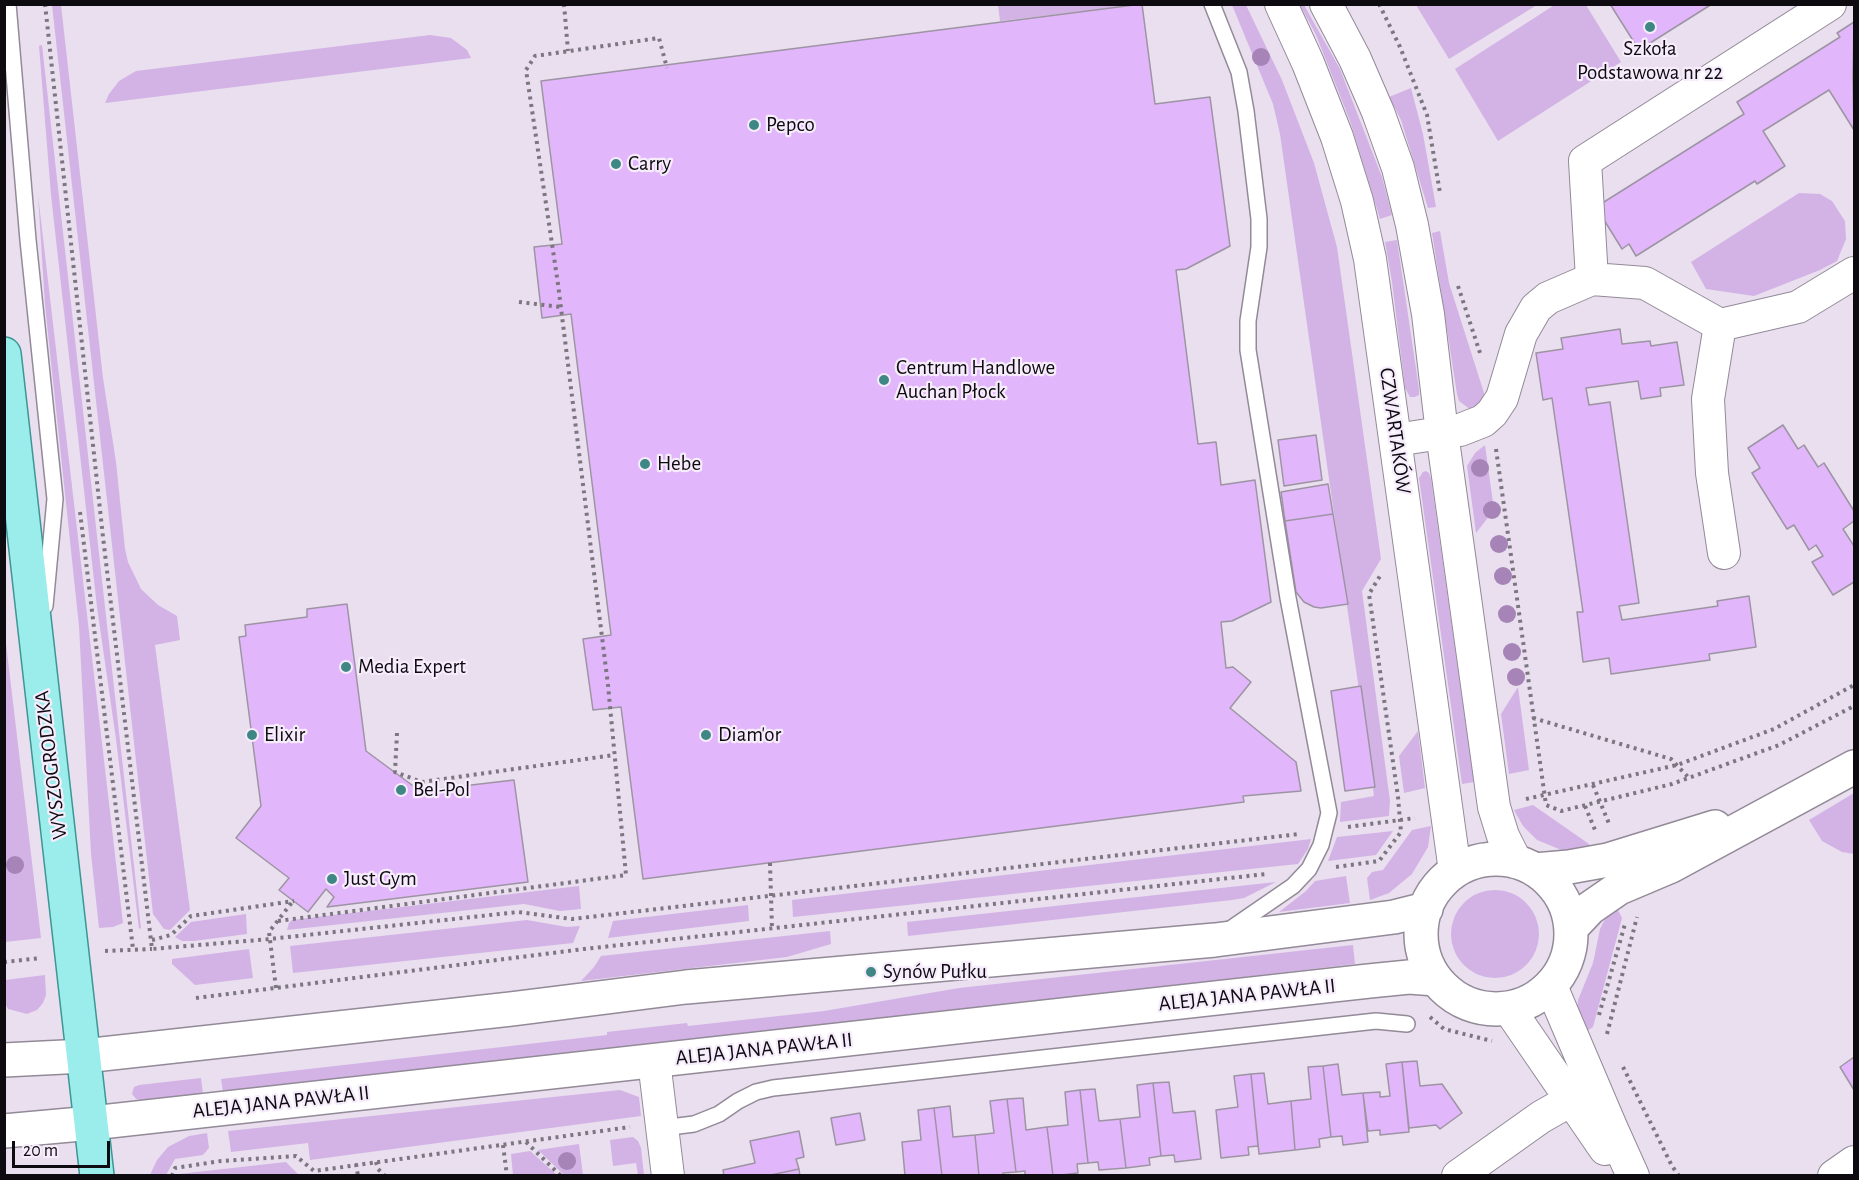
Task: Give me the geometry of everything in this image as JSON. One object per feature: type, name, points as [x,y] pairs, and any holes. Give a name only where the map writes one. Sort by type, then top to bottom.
[{"type":"main road","name":"WYSZOGRODZKA","points":[[4,354],[97,1176]]},
{"type":"main road","points":[[4,602],[17,583],[25,563],[26,550]]},
{"type":"street","name":"CZWARTAKÓW","points":[[1281,4],[1321,93],[1337,137],[1370,259],[1455,871]]},
{"type":"street","points":[[1326,4],[1355,59],[1374,103],[1391,147],[1412,225],[1426,304],[1494,807],[1503,836],[1526,866],[1554,886],[1563,899],[1571,928],[1568,955],[1561,973],[1551,986],[1536,999],[1509,1009],[1488,1010],[1459,1000],[1436,979],[1422,947],[1422,924],[1434,892],[1455,871],[1473,863],[1495,859],[1526,866],[1588,864],[1627,868],[1785,806],[1854,767]]},
{"type":"street","points":[[1592,279],[1586,161],[1830,4]]},
{"type":"street","points":[[1396,440],[1473,426],[1492,413],[1502,398],[1521,334],[1536,308],[1548,298],[1592,279],[1645,284],[1720,325],[1798,308],[1854,273]]},
{"type":"street","points":[[1720,325],[1708,399],[1712,473],[1724,553]]},
{"type":"street","points":[[1571,928],[1603,898],[1627,868]]},
{"type":"street","points":[[4,1060],[84,1056],[686,987],[1215,940],[1383,919],[1426,909]]},
{"type":"street","name":"ALEJA JANA PAWŁA II","points":[[4,1131],[92,1124],[1409,977],[1436,979]]},
{"type":"street","points":[[1551,986],[1634,1176]]},
{"type":"street","points":[[1509,1009],[1624,1176]]},
{"type":"street","points":[[654,1061],[648,1127],[668,1176]]},
{"type":"street","points":[[1458,1176],[1541,1117],[1571,1100]]},
{"type":"street","points":[[1834,1176],[1854,1162]]},
{"type":"lane","points":[[8,4],[28,240],[55,499],[40,672]]},
{"type":"lane","points":[[1212,4],[1239,72],[1246,111],[1259,228],[1256,271],[1248,321],[1248,350],[1288,598],[1329,813],[1326,831],[1309,869],[1293,886],[1215,940]]},
{"type":"lane","points":[[648,1127],[693,1124],[718,1114],[756,1092],[773,1088],[1376,1021],[1407,1024]]},
{"type":"path","points":[[45,4],[104,549],[153,950],[518,912],[572,919],[1448,816]]},
{"type":"path","points":[[564,4],[568,51]]},
{"type":"path","points":[[1379,4],[1400,47],[1427,115],[1441,196]]},
{"type":"path","points":[[278,921],[626,875],[606,674],[561,307],[526,70],[535,56],[658,38],[667,68]]},
{"type":"path","points":[[1457,283],[1482,361]]},
{"type":"path","points":[[519,302],[561,307]]},
{"type":"path","points":[[1492,413],[1546,805],[1560,811],[1642,792],[1689,778],[1779,745],[1854,706]]},
{"type":"path","points":[[196,998],[584,949],[1378,861],[1401,832],[1369,594],[1385,568]]},
{"type":"path","points":[[1494,807],[1677,765],[1774,729],[1854,685]]},
{"type":"path","points":[[1533,717],[1671,759],[1689,778]]},
{"type":"path","points":[[398,733],[395,772],[422,782],[614,755]]},
{"type":"path","points":[[1593,785],[1641,903],[1605,1041]]},
{"type":"path","points":[[1585,806],[1597,835]]},
{"type":"path","points":[[770,863],[772,929]]},
{"type":"path","points":[[152,940],[171,935],[191,916],[294,901],[269,932],[276,988]]},
{"type":"path","points":[[1597,1026],[1627,917]]},
{"type":"path","points":[[1427,1015],[1444,1029],[1497,1042]]},
{"type":"path","points":[[1623,1065],[1679,1176]]},
{"type":"path","points":[[172,1176],[176,1168],[220,1161],[296,1156],[314,1171],[525,1141],[648,1127]]},
{"type":"path","points":[[525,1141],[561,1176]]},
{"type":"path","points":[[503,1144],[507,1176]]},
{"type":"path","points":[[376,1162],[378,1169],[385,1176]]},
{"type":"path","points":[[356,1164],[358,1176]]},
{"type":"path","points":[[427,1176],[444,1176]]},
{"type":"shaded area","points":[[998,4],[1137,5],[1000,21]]},
{"type":"shaded area","points":[[1556,4],[1586,5],[1621,62],[1498,141],[1455,69]]},
{"type":"shaded area","points":[[52,5],[61,5],[103,378],[116,462],[125,549],[128,562],[141,589],[158,605],[177,616],[180,640],[155,645],[190,910],[170,930],[164,929],[153,914]]},
{"type":"shaded area","points":[[1232,5],[1246,5],[1282,80],[1314,163],[1337,247],[1381,559],[1362,591],[1390,801],[1389,816],[1340,822],[1341,802],[1374,796],[1280,134],[1273,104]]},
{"type":"shaded area","points":[[1300,5],[1304,5],[1340,69],[1382,177],[1392,215],[1380,219],[1350,121],[1316,35]]},
{"type":"shaded area","points":[[1416,5],[1537,5],[1449,59]]},
{"type":"shaded area","points":[[430,35],[451,38],[467,50],[471,58],[105,103],[119,81],[136,71]]},
{"type":"shaded area","points":[[42,45],[141,928],[139,929],[97,607],[51,195],[39,46]]},
{"type":"shaded area","points":[[1411,88],[1423,134],[1436,207],[1428,208],[1401,120],[1389,97]]},
{"type":"shaded area","points":[[1799,193],[1820,194],[1832,201],[1845,221],[1846,239],[1837,261],[1754,296],[1706,289],[1691,262]]},
{"type":"shaded area","points":[[38,195],[123,923],[113,927],[99,928],[91,854],[79,626],[45,305]]},
{"type":"shaded area","points":[[1440,231],[1449,283],[1484,393],[1484,401],[1471,410],[1459,401],[1457,394],[1432,233]]},
{"type":"shaded area","points":[[1397,240],[1419,389],[1419,395],[1415,397],[1410,397],[1405,388],[1385,242]]},
{"type":"shaded area","points":[[1485,445],[1494,510],[1476,533],[1467,466],[1475,453]]},
{"type":"shaded area","points":[[1426,471],[1431,479],[1474,782],[1462,784],[1419,478]]},
{"type":"shaded area","points":[[5,635],[41,938],[4,942]]},
{"type":"shaded area","points":[[1518,687],[1529,770],[1509,774],[1501,714]]},
{"type":"shaded area","points":[[1418,731],[1425,788],[1404,793],[1399,756]]},
{"type":"shaded area","points":[[1854,793],[1854,854],[1842,852],[1822,841],[1809,820]]},
{"type":"shaded area","points":[[1533,805],[1589,844],[1592,849],[1564,851],[1537,840],[1523,826],[1514,810]]},
{"type":"shaded area","points":[[1431,826],[1428,847],[1412,874],[1389,893],[1370,900],[1367,878],[1372,872],[1383,870],[1412,830]]},
{"type":"shaded area","points":[[1393,831],[1376,855],[1328,861],[1337,837]]},
{"type":"shaded area","points":[[1311,839],[1308,849],[1298,864],[793,917],[792,900]]},
{"type":"shaded area","points":[[1346,876],[1350,903],[1279,912],[1315,881]]},
{"type":"shaded area","points":[[1276,882],[1244,898],[1232,900],[908,936],[907,922]]},
{"type":"shaded area","points":[[579,886],[581,909],[560,911],[524,904],[287,930],[292,920]]},
{"type":"shaded area","points":[[1495,890],[1520,897],[1532,909],[1539,934],[1532,959],[1520,971],[1495,978],[1470,971],[1458,959],[1451,934],[1458,909],[1470,897]]},
{"type":"shaded area","points":[[748,905],[749,921],[608,938],[613,921]]},
{"type":"shaded area","points":[[1616,906],[1622,918],[1593,1027],[1584,1033],[1577,1013],[1578,1000],[1593,963],[1600,929]]},
{"type":"shaded area","points":[[246,914],[247,934],[194,941],[182,941],[175,937],[191,922]]},
{"type":"shaded area","points":[[527,920],[567,927],[580,926],[573,943],[293,973],[290,946]]},
{"type":"shaded area","points":[[830,931],[831,944],[787,957],[581,981],[601,956]]},
{"type":"shaded area","points":[[1353,945],[1355,964],[547,1059],[223,1092],[221,1079],[607,1035],[607,1032],[687,1023],[688,1026],[824,1011],[959,988]]},
{"type":"shaded area","points":[[249,949],[253,978],[195,985],[172,964],[172,959]]},
{"type":"shaded area","points":[[45,975],[46,995],[37,1010],[27,1014],[8,1009],[5,1003],[5,980]]},
{"type":"shaded area","points":[[201,1078],[203,1094],[142,1100],[136,1099],[132,1094],[134,1087],[139,1085]]},
{"type":"shaded area","points":[[620,1090],[639,1097],[641,1116],[310,1160],[308,1143],[231,1152],[228,1131]]},
{"type":"shaded area","points":[[207,1133],[209,1148],[203,1155],[175,1159],[166,1175],[150,1175],[157,1160],[168,1147],[189,1136]]},
{"type":"shaded area","points":[[633,1137],[641,1148],[644,1175],[638,1175],[636,1163],[613,1166],[610,1140]]},
{"type":"shaded area","points":[[579,1144],[583,1175],[564,1175],[538,1150]]},
{"type":"shaded area","points":[[530,1151],[557,1175],[513,1175],[511,1154]]},
{"type":"shaded area","points":[[286,1162],[299,1175],[178,1175],[179,1174]]},
{"type":"building","name":"Centrum Handlowe Auchan Płock","points":[[1142,4],[1155,104],[1210,97],[1230,246],[1186,269],[1176,270],[1198,444],[1216,442],[1221,485],[1255,480],[1271,602],[1232,621],[1221,622],[1226,668],[1233,667],[1251,682],[1230,708],[1296,762],[1301,791],[1243,796],[1244,802],[643,879],[621,707],[593,710],[583,639],[611,635],[571,314],[542,318],[534,247],[562,244],[541,81]]},
{"type":"building","name":"Szkoła Podstawowa nr 22","points":[[1610,4],[1712,4],[1639,50]]},
{"type":"building","points":[[1854,22],[1854,130],[1829,90],[1763,131],[1785,166],[1757,184],[1755,181],[1636,256],[1629,244],[1622,249],[1596,207],[1744,114],[1737,102],[1840,37],[1837,33]]},
{"type":"building","points":[[1620,329],[1622,344],[1650,341],[1651,346],[1677,342],[1684,385],[1660,388],[1661,396],[1641,399],[1638,381],[1586,388],[1589,405],[1610,402],[1639,603],[1619,606],[1622,620],[1718,606],[1717,601],[1749,596],[1756,647],[1709,654],[1710,660],[1611,674],[1609,658],[1583,662],[1577,612],[1583,612],[1552,398],[1543,400],[1536,353],[1563,349],[1561,338]]},
{"type":"building","points":[[1783,425],[1798,449],[1804,445],[1818,467],[1824,463],[1854,511],[1854,521],[1843,529],[1854,546],[1854,582],[1833,595],[1812,562],[1823,556],[1816,545],[1809,550],[1794,525],[1787,529],[1752,473],[1760,468],[1748,448]]},
{"type":"building","points":[[1316,435],[1322,480],[1284,486],[1278,440]]},
{"type":"building","points":[[1328,484],[1333,514],[1285,521],[1281,492]]},
{"type":"building","points":[[1333,514],[1348,604],[1314,607],[1304,602],[1296,592],[1285,521]]},
{"type":"building","points":[[347,604],[366,751],[420,791],[514,780],[528,882],[327,907],[334,897],[326,889],[308,912],[279,890],[289,878],[236,838],[261,806],[239,637],[246,636],[245,625],[307,617],[307,609]]},
{"type":"building","points":[[1361,686],[1375,787],[1345,791],[1331,691]]},
{"type":"building","points":[[1854,1057],[1854,1090],[1840,1067]]},
{"type":"building","points":[[1417,1061],[1420,1086],[1442,1084],[1462,1113],[1440,1129],[1436,1125],[1409,1128],[1402,1062]]},
{"type":"building","points":[[1402,1062],[1409,1132],[1380,1135],[1380,1130],[1368,1131],[1363,1093],[1380,1092],[1380,1097],[1390,1096],[1386,1064]]},
{"type":"building","points":[[1338,1064],[1342,1095],[1363,1093],[1368,1142],[1343,1145],[1342,1136],[1331,1137],[1323,1066]]},
{"type":"building","points":[[1323,1066],[1331,1137],[1319,1139],[1320,1147],[1295,1150],[1291,1101],[1311,1099],[1308,1067]]},
{"type":"building","points":[[1264,1073],[1268,1104],[1291,1101],[1295,1150],[1259,1154],[1251,1074]]},
{"type":"building","points":[[1251,1074],[1258,1146],[1248,1147],[1249,1155],[1221,1158],[1216,1110],[1238,1107],[1234,1076]]},
{"type":"building","points":[[1169,1082],[1173,1113],[1195,1111],[1201,1159],[1175,1162],[1174,1155],[1161,1156],[1153,1083]]},
{"type":"building","points":[[1153,1083],[1161,1156],[1149,1158],[1150,1165],[1126,1168],[1120,1119],[1140,1117],[1137,1085]]},
{"type":"building","points":[[1095,1089],[1099,1121],[1120,1119],[1126,1168],[1099,1170],[1098,1162],[1088,1163],[1080,1090]]},
{"type":"building","points":[[1080,1090],[1088,1163],[1077,1164],[1078,1173],[1053,1176],[1047,1127],[1068,1125],[1065,1092]]},
{"type":"building","points":[[1023,1098],[1026,1130],[1047,1127],[1053,1176],[1025,1176],[1025,1171],[1016,1172],[1007,1099]]},
{"type":"building","points":[[1007,1099],[1016,1172],[1003,1173],[1003,1176],[979,1176],[975,1135],[994,1133],[990,1101]]},
{"type":"building","points":[[950,1106],[953,1137],[975,1135],[979,1176],[942,1176],[934,1108]]},
{"type":"building","points":[[934,1108],[942,1176],[905,1176],[902,1142],[921,1140],[918,1110]]},
{"type":"building","points":[[860,1113],[865,1140],[836,1145],[831,1118]]},
{"type":"building","points":[[799,1131],[804,1157],[796,1159],[799,1169],[766,1176],[724,1176],[723,1170],[755,1163],[750,1141]]},
{"type":"building","points":[[799,1169],[800,1176],[766,1176]]},
{"type":"place","name":"Szkoła Podstawowa nr 22","points":[[1650,27]]},
{"type":"place","name":"Pepco","points":[[754,125]]},
{"type":"place","name":"Carry","points":[[616,164]]},
{"type":"place","name":"Centrum Handlowe Auchan Płock","points":[[884,380]]},
{"type":"place","name":"Hebe","points":[[645,464]]},
{"type":"place","name":"Media Expert","points":[[346,667]]},
{"type":"place","name":"Elixir","points":[[252,735]]},
{"type":"place","name":"Diam'or","points":[[706,735]]},
{"type":"place","name":"Bel-Pol","points":[[401,790]]},
{"type":"place","name":"Just Gym","points":[[332,879]]},
{"type":"place","name":"Synów Pułku","points":[[871,972]]}]
